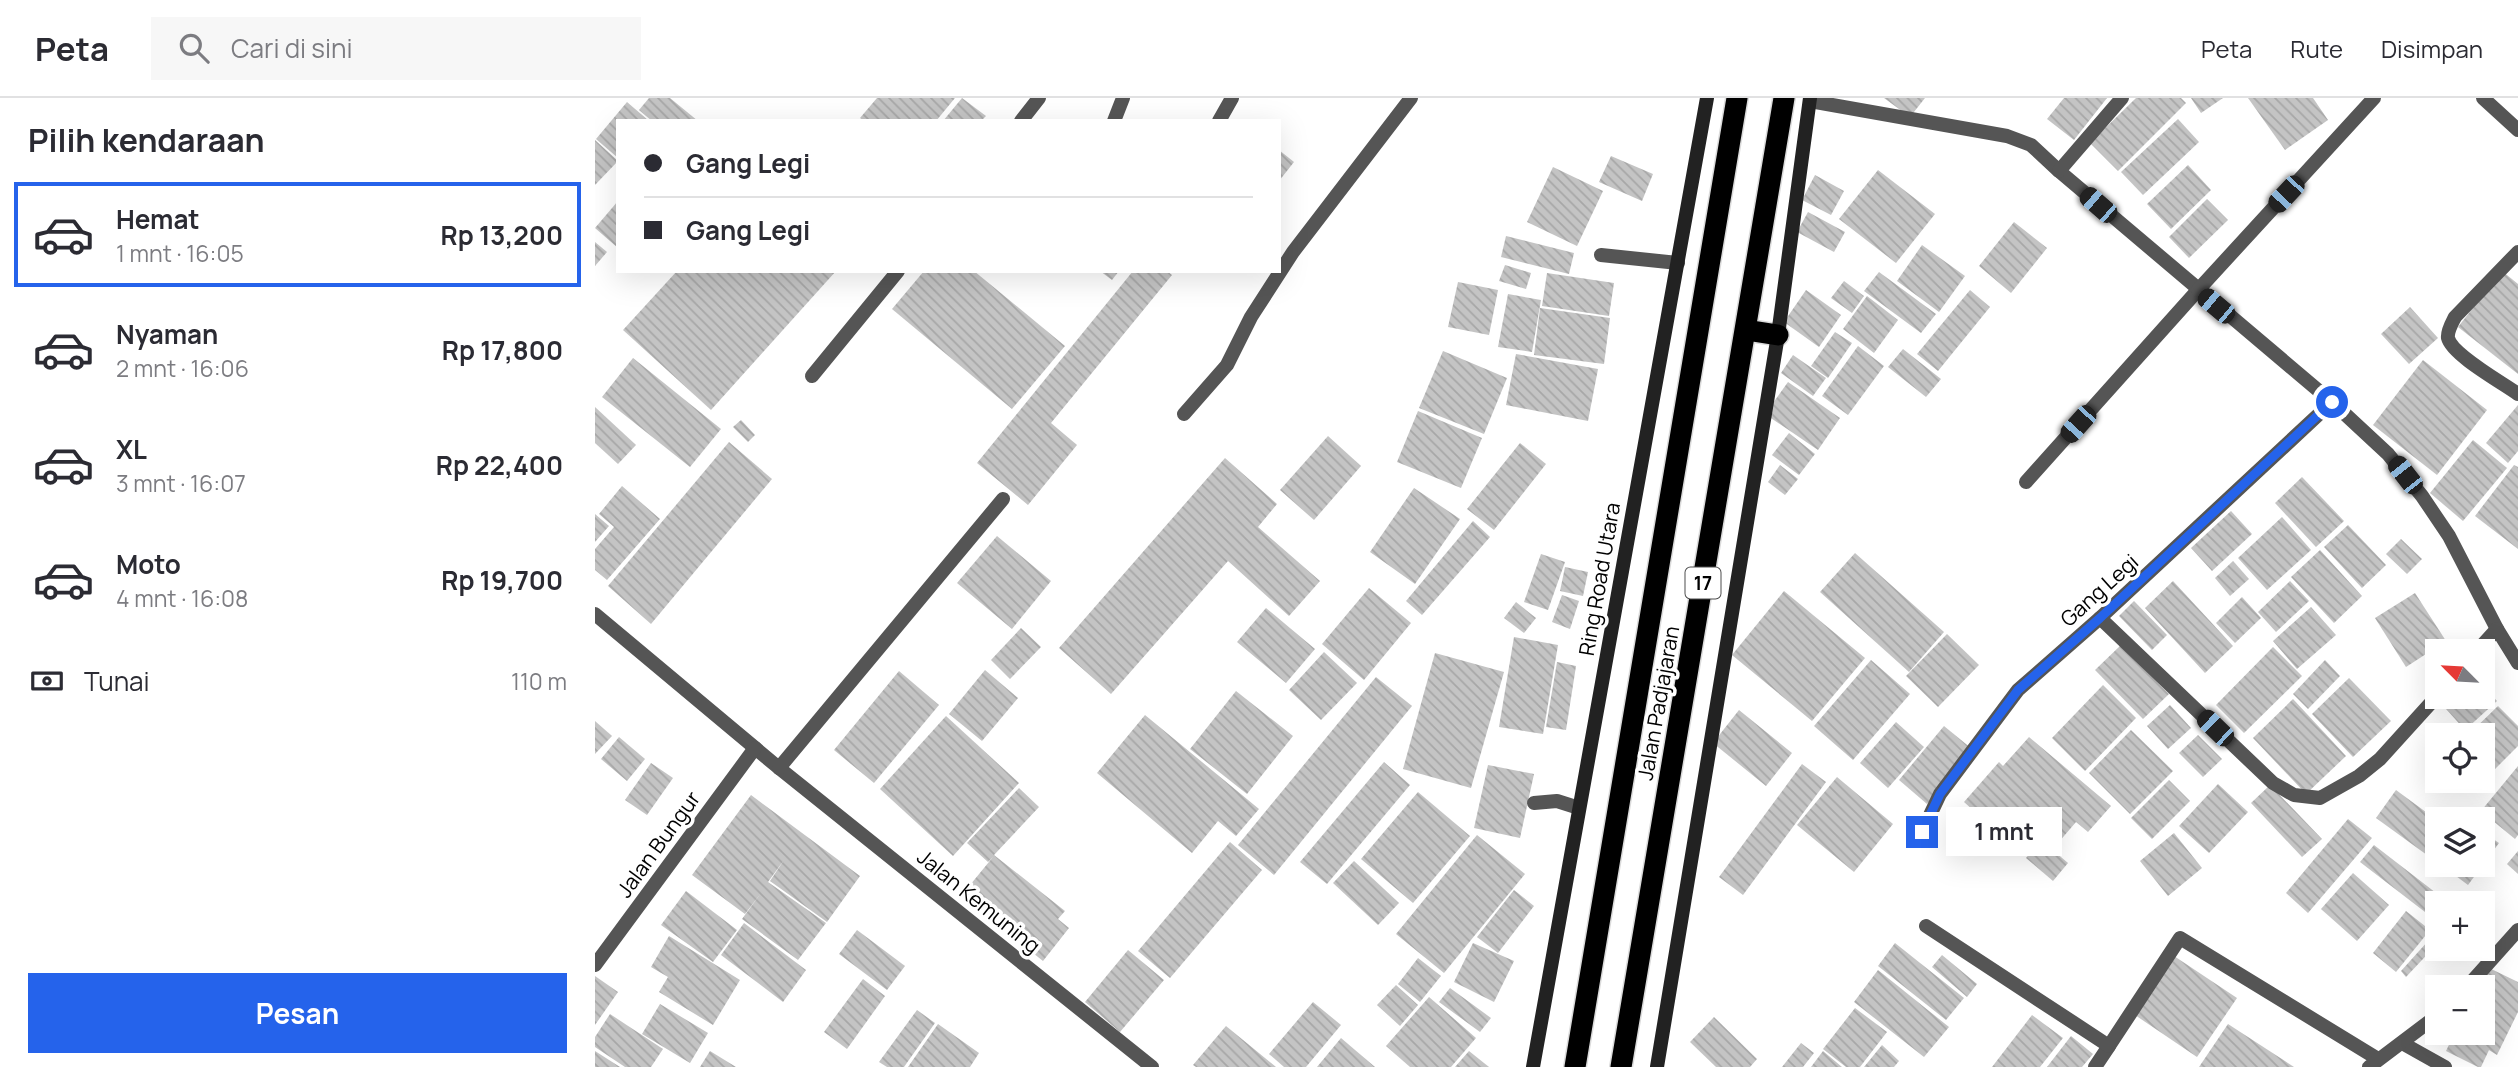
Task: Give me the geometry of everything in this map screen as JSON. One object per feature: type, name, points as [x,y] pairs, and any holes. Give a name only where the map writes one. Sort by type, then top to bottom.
[{"type":"highway","name":"Jalan Padjajaran","points":[[1575,1067],[1737,98]]},
{"type":"highway","name":"Jalan Padjajaran","points":[[1621,1067],[1784,98]]},
{"type":"highway","points":[[1746,330],[1778,335]]},
{"type":"street","points":[[1023,119],[1039,98]]},
{"type":"street","points":[[1115,119],[1123,98]]},
{"type":"street","points":[[1220,119],[1232,98]]},
{"type":"street","points":[[1281,271],[1411,98]]},
{"type":"street","name":"Ring Road Utara","points":[[1533,1067],[1707,98]]},
{"type":"street","points":[[2059,171],[2122,98]]},
{"type":"street","points":[[2026,482],[2197,290],[2374,98]]},
{"type":"street","points":[[2483,98],[2518,130]]},
{"type":"street","points":[[1657,1067],[1778,335],[1810,99],[2007,136],[2031,145],[2197,290],[2332,402],[2388,454],[2422,496],[2448,536],[2518,663]]},
{"type":"street","points":[[2518,252],[2455,317],[2448,340],[2456,351],[2518,394]]},
{"type":"street","points":[[1601,255],[1678,263]]},
{"type":"street","points":[[812,376],[896,273]]},
{"type":"street","points":[[1184,414],[1227,365],[1251,317],[1280,273]]},
{"type":"street","name":"Gang Legi","points":[[1922,832],[1940,794],[2018,690],[2100,618],[2332,402]]},
{"type":"street","points":[[779,768],[1003,499]]},
{"type":"street","name":"Jalan Kemuning","points":[[595,614],[779,768],[1152,1067]]},
{"type":"street","points":[[2100,618],[2273,783],[2294,795],[2321,798],[2359,776],[2379,759],[2425,709]]},
{"type":"street","points":[[2488,639],[2497,629]]},
{"type":"street","name":"Jalan Bungur","points":[[595,965],[755,748]]},
{"type":"street","points":[[1534,803],[1557,801],[1579,808]]},
{"type":"street","points":[[1926,926],[2109,1046]]},
{"type":"street","points":[[2478,975],[2518,930]]},
{"type":"street","points":[[2095,1067],[2180,938],[2374,1063],[2425,1025]]},
{"type":"street","points":[[2402,1043],[2445,1067]]},
{"type":"building","points":[[649,98],[670,98],[696,119],[650,119],[639,110]]},
{"type":"building","points":[[877,98],[955,98],[938,119],[860,118]]},
{"type":"building","points":[[962,98],[986,116],[983,119],[945,119]]},
{"type":"building","points":[[1884,98],[1925,98],[1910,117]]},
{"type":"building","points":[[2064,98],[2107,98],[2074,140],[2047,119]]},
{"type":"building","points":[[2136,98],[2181,98],[2186,103],[2118,171],[2090,143]]},
{"type":"building","points":[[2191,98],[2223,98],[2201,113]]},
{"type":"building","points":[[2248,98],[2313,98],[2328,120],[2285,150]]},
{"type":"building","points":[[627,102],[647,119],[616,119],[616,156],[596,139]]},
{"type":"building","points":[[2178,119],[2199,142],[2143,195],[2121,172]]},
{"type":"building","points":[[595,140],[616,159],[616,163],[595,185]]},
{"type":"building","points":[[1281,152],[1294,162],[1281,178]]},
{"type":"building","points":[[1611,156],[1653,174],[1642,201],[1599,182]]},
{"type":"building","points":[[2188,165],[2211,190],[2171,229],[2147,204]]},
{"type":"building","points":[[1553,167],[1603,191],[1577,246],[1527,222]]},
{"type":"building","points":[[1878,170],[1935,214],[1896,263],[1839,219]]},
{"type":"building","points":[[1815,175],[1844,191],[1831,215],[1802,200]]},
{"type":"building","points":[[2207,199],[2228,220],[2189,258],[2169,237]]},
{"type":"building","points":[[616,203],[616,246],[595,228]]},
{"type":"building","points":[[1808,212],[1845,232],[1834,252],[1797,232]]},
{"type":"building","points":[[2014,222],[2047,248],[2011,293],[1979,266]]},
{"type":"building","points":[[1506,236],[1574,253],[1569,274],[1501,257]]},
{"type":"building","points":[[595,242],[607,252],[595,266]]},
{"type":"building","points":[[1922,245],[1965,276],[1939,312],[1897,281]]},
{"type":"building","points":[[1505,265],[1531,273],[1526,289],[1499,281]]},
{"type":"building","points":[[2502,271],[2518,284],[2518,374],[2458,327]]},
{"type":"building","points":[[1879,272],[1936,314],[1921,333],[1864,291]]},
{"type":"building","points":[[675,273],[834,273],[711,410],[623,330]]},
{"type":"building","points":[[922,273],[976,273],[1065,346],[1012,409],[892,309]]},
{"type":"building","points":[[1103,273],[1117,273],[1112,280]]},
{"type":"building","points":[[1131,273],[1172,275],[1051,423],[1077,445],[1028,505],[977,463]]},
{"type":"building","points":[[1547,273],[1614,283],[1609,316],[1542,306]]},
{"type":"building","points":[[1844,281],[1864,296],[1852,313],[1831,298]]},
{"type":"building","points":[[1458,282],[1498,290],[1489,335],[1448,327]]},
{"type":"building","points":[[1806,290],[1841,315],[1819,347],[1784,322]]},
{"type":"building","points":[[1970,290],[1990,307],[1938,371],[1917,354]]},
{"type":"building","points":[[1508,294],[1541,300],[1532,352],[1498,347]]},
{"type":"building","points":[[1867,296],[1898,320],[1874,353],[1843,329]]},
{"type":"building","points":[[2410,307],[2438,338],[2409,364],[2381,334]]},
{"type":"building","points":[[1540,308],[1610,318],[1604,364],[1534,355]]},
{"type":"building","points":[[1835,332],[1852,343],[1828,378],[1811,366]]},
{"type":"building","points":[[1858,346],[1884,366],[1848,415],[1822,396]]},
{"type":"building","points":[[1903,349],[1941,379],[1926,397],[1888,367]]},
{"type":"building","points":[[1443,351],[1507,378],[1484,434],[1419,408]]},
{"type":"building","points":[[1516,354],[1598,369],[1588,421],[1506,405]]},
{"type":"building","points":[[1793,355],[1826,378],[1813,396],[1781,373]]},
{"type":"building","points":[[633,358],[721,429],[690,467],[602,397]]},
{"type":"building","points":[[2423,360],[2487,410],[2437,475],[2373,425]]},
{"type":"building","points":[[1788,382],[1840,418],[1818,450],[1765,414]]},
{"type":"building","points":[[2518,405],[2518,451],[2508,463],[2486,443]]},
{"type":"building","points":[[595,407],[636,445],[618,464],[595,443]]},
{"type":"building","points":[[1418,411],[1482,438],[1461,488],[1397,462]]},
{"type":"building","points":[[741,420],[755,435],[748,442],[733,427]]},
{"type":"building","points":[[1789,433],[1815,454],[1799,475],[1772,455]]},
{"type":"building","points":[[1328,436],[1361,466],[1314,520],[1280,490]]},
{"type":"building","points":[[2473,440],[2507,468],[2463,521],[2430,493]]},
{"type":"building","points":[[729,442],[772,479],[651,624],[608,586]]},
{"type":"building","points":[[1520,443],[1546,464],[1494,530],[1467,509]]},
{"type":"building","points":[[1225,458],[1277,504],[1258,527],[1320,581],[1289,616],[1228,561],[1111,694],[1059,648]]},
{"type":"building","points":[[1780,465],[1798,479],[1785,495],[1768,482]]},
{"type":"building","points":[[2514,465],[2518,467],[2518,549],[2475,516]]},
{"type":"building","points":[[2302,477],[2344,521],[2316,547],[2275,503]]},
{"type":"building","points":[[622,486],[660,519],[607,580],[595,570],[595,549],[614,527],[599,514]]},
{"type":"building","points":[[1414,488],[1460,519],[1415,584],[1370,552]]},
{"type":"building","points":[[2231,511],[2252,534],[2212,571],[2191,548]]},
{"type":"building","points":[[595,514],[609,526],[595,542]]},
{"type":"building","points":[[2282,517],[2311,550],[2267,590],[2238,558]]},
{"type":"building","points":[[1473,521],[1490,537],[1422,615],[1406,601]]},
{"type":"building","points":[[2348,525],[2386,565],[2362,588],[2324,547]]},
{"type":"building","points":[[997,536],[1051,581],[1012,629],[957,583]]},
{"type":"building","points":[[2401,539],[2422,559],[2407,574],[2386,554]]},
{"type":"building","points":[[2320,550],[2362,596],[2334,623],[2291,577]]},
{"type":"building","points":[[1855,553],[1944,632],[1909,672],[1820,592]]},
{"type":"building","points":[[1541,554],[1565,562],[1548,610],[1524,602]]},
{"type":"building","points":[[2233,561],[2249,579],[2230,596],[2215,578]]},
{"type":"building","points":[[1565,567],[1588,572],[1583,596],[1560,591]]},
{"type":"building","points":[[2173,581],[2233,646],[2205,673],[2145,608]]},
{"type":"building","points":[[2290,581],[2309,601],[2276,632],[2258,612]]},
{"type":"building","points":[[1369,588],[1411,623],[1364,680],[1322,644]]},
{"type":"building","points":[[1784,591],[1865,658],[1812,721],[1732,655]]},
{"type":"building","points":[[2415,593],[2445,639],[2425,639],[2425,655],[2406,667],[2375,618]]},
{"type":"building","points":[[1562,595],[1579,601],[1570,629],[1552,622]]},
{"type":"building","points":[[2242,597],[2261,618],[2235,643],[2216,623]]},
{"type":"building","points":[[2134,601],[2167,635],[2152,650],[2119,616]]},
{"type":"building","points":[[1516,602],[1536,618],[1524,633],[1504,618]]},
{"type":"building","points":[[2311,607],[2336,635],[2297,669],[2273,641]]},
{"type":"building","points":[[1266,608],[1315,649],[1286,683],[1237,642]]},
{"type":"building","points":[[1021,628],[1041,647],[1010,679],[991,660]]},
{"type":"building","points":[[1947,634],[1979,665],[1938,707],[1906,676]]},
{"type":"building","points":[[1514,637],[1558,645],[1543,734],[1499,727]]},
{"type":"building","points":[[2121,645],[2169,694],[2143,719],[2095,670]]},
{"type":"building","points":[[2273,647],[2302,676],[2244,733],[2216,705]]},
{"type":"building","points":[[1324,652],[1357,683],[1321,720],[1289,690]]},
{"type":"building","points":[[1435,653],[1504,672],[1471,788],[1403,769]]},
{"type":"building","points":[[1871,660],[1910,694],[1853,760],[1814,726]]},
{"type":"building","points":[[2325,660],[2340,676],[2308,709],[2293,694]]},
{"type":"building","points":[[1557,662],[1576,666],[1566,730],[1546,727]]},
{"type":"building","points":[[985,670],[1018,698],[982,741],[949,714]]},
{"type":"building","points":[[899,671],[939,705],[874,783],[834,750]]},
{"type":"building","points":[[1376,677],[1412,706],[1274,875],[1238,845]]},
{"type":"building","points":[[2349,678],[2391,721],[2353,757],[2312,714]]},
{"type":"building","points":[[2103,685],[2136,718],[2085,771],[2052,738]]},
{"type":"building","points":[[1236,691],[1293,736],[1247,794],[1190,749]]},
{"type":"building","points":[[2293,699],[2346,756],[2306,794],[2253,738]]},
{"type":"building","points":[[2170,705],[2191,728],[2168,749],[2147,726]]},
{"type":"building","points":[[2498,706],[2518,726],[2518,746],[2495,769],[2495,723],[2480,723]]},
{"type":"building","points":[[2446,709],[2488,709],[2473,723],[2459,723]]},
{"type":"building","points":[[1739,710],[1792,753],[1766,786],[1713,743]]},
{"type":"building","points":[[1145,715],[1259,809],[1236,836],[1218,821],[1192,853],[1097,773]]},
{"type":"building","points":[[946,716],[1019,783],[953,856],[880,789]]},
{"type":"building","points":[[595,721],[612,736],[595,754]]},
{"type":"building","points":[[1896,722],[1924,747],[1888,788],[1860,763]]},
{"type":"building","points":[[1944,726],[1972,749],[1927,804],[1899,780]]},
{"type":"building","points":[[2131,730],[2173,771],[2130,814],[2089,773]]},
{"type":"building","points":[[2198,735],[2222,759],[2203,777],[2179,753]]},
{"type":"building","points":[[619,737],[645,759],[627,781],[601,759]]},
{"type":"building","points":[[2029,737],[2111,806],[2088,832],[2076,822],[2058,843],[2027,816],[2006,840],[1964,802],[1999,762],[2003,766]]},
{"type":"building","points":[[1384,762],[1410,785],[1327,884],[1300,862]]},
{"type":"building","points":[[651,763],[673,778],[647,815],[625,800]]},
{"type":"building","points":[[1802,764],[1826,782],[1743,895],[1719,877]]},
{"type":"building","points":[[1488,765],[1534,774],[1520,838],[1474,828]]},
{"type":"building","points":[[2518,766],[2518,835],[2515,839],[2495,823],[2495,807],[2484,807]]},
{"type":"building","points":[[1837,777],[1893,824],[1854,872],[1797,825]]},
{"type":"building","points":[[2169,780],[2190,801],[2152,839],[2131,818]]},
{"type":"building","points":[[2218,784],[2248,812],[2209,853],[2179,826]]},
{"type":"building","points":[[2270,785],[2322,839],[2302,857],[2251,803]]},
{"type":"building","points":[[1019,788],[1039,807],[994,855],[1065,911],[1058,919],[1069,928],[1043,961],[961,896],[993,857],[988,862],[967,843]]},
{"type":"building","points":[[2396,790],[2425,811],[2425,854],[2376,818]]},
{"type":"building","points":[[1418,792],[1470,836],[1413,903],[1361,859]]},
{"type":"building","points":[[751,795],[860,876],[827,922],[770,881],[784,860],[768,882],[826,923],[798,960],[742,919],[761,893],[745,914],[692,875]]},
{"type":"building","points":[[2348,819],[2372,838],[2308,913],[2286,893]]},
{"type":"building","points":[[2174,833],[2202,868],[2168,896],[2140,861]]},
{"type":"building","points":[[1477,835],[1525,874],[1444,973],[1396,934]]},
{"type":"building","points":[[2041,840],[2068,863],[2053,881],[2026,858]]},
{"type":"building","points":[[1230,842],[1262,870],[1170,978],[1138,951]]},
{"type":"building","points":[[2374,845],[2433,891],[2425,891],[2425,912],[2360,862]]},
{"type":"building","points":[[2518,851],[2518,874],[2507,864]]},
{"type":"building","points":[[1354,861],[1399,903],[1378,925],[1333,883]]},
{"type":"building","points":[[2353,873],[2389,905],[2357,941],[2321,909]]},
{"type":"building","points":[[2457,877],[2474,877],[2468,885]]},
{"type":"building","points":[[1514,890],[1534,906],[1498,953],[1477,937]]},
{"type":"building","points":[[686,891],[737,930],[713,962],[661,925]]},
{"type":"building","points":[[2406,911],[2425,926],[2425,936],[2396,972],[2373,953]]},
{"type":"building","points":[[744,923],[806,970],[783,1002],[721,955]]},
{"type":"building","points":[[857,930],[905,966],[887,990],[839,954]]},
{"type":"building","points":[[669,936],[740,980],[713,1025],[659,992],[668,977],[651,967]]},
{"type":"building","points":[[1473,943],[1514,961],[1494,1002],[1454,982]]},
{"type":"building","points":[[1895,943],[1964,998],[1946,1020],[1878,966]]},
{"type":"building","points":[[2425,944],[2425,957],[2406,977],[2401,971]]},
{"type":"building","points":[[1128,950],[1164,980],[1120,1032],[1085,1002]]},
{"type":"building","points":[[1942,955],[1977,984],[1967,997],[1932,967]]},
{"type":"building","points":[[2174,956],[2237,998],[2197,1057],[2135,1015]]},
{"type":"building","points":[[1418,958],[1441,976],[1420,1002],[1398,984]]},
{"type":"building","points":[[2487,967],[2518,982],[2518,1012],[2497,1055],[2489,1050],[2481,1067],[2478,1067],[2446,1051],[2449,1045],[2495,1045],[2495,975],[2483,975]]},
{"type":"building","points":[[1878,970],[1949,1027],[1924,1057],[1854,1002]]},
{"type":"building","points":[[595,976],[618,992],[595,1025]]},
{"type":"building","points":[[863,979],[885,996],[847,1049],[824,1032]]},
{"type":"building","points":[[1396,985],[1418,1005],[1400,1026],[1377,1005]]},
{"type":"building","points":[[1450,988],[1491,1018],[1480,1032],[1439,1002]]},
{"type":"building","points":[[1429,997],[1476,1038],[1451,1067],[1410,1067],[1386,1046]]},
{"type":"building","points":[[1313,1002],[1341,1025],[1306,1067],[1284,1067],[1269,1054]]},
{"type":"building","points":[[660,1004],[708,1033],[690,1063],[642,1034]]},
{"type":"building","points":[[1855,1008],[1887,1032],[1860,1067],[1846,1067],[1823,1049]]},
{"type":"building","points":[[917,1010],[935,1023],[904,1067],[887,1067],[879,1062]]},
{"type":"building","points":[[610,1014],[663,1049],[651,1067],[625,1067],[595,1047],[595,1037]]},
{"type":"building","points":[[2032,1015],[2063,1038],[2040,1067],[1992,1067]]},
{"type":"building","points":[[1714,1017],[1757,1059],[1750,1067],[1716,1067],[1690,1042]]},
{"type":"building","points":[[938,1024],[979,1053],[970,1067],[908,1067]]},
{"type":"building","points":[[2228,1024],[2294,1067],[2199,1067]]},
{"type":"building","points":[[1226,1026],[1276,1067],[1193,1065]]},
{"type":"building","points":[[2071,1036],[2093,1054],[2082,1067],[2047,1067]]},
{"type":"building","points":[[1341,1038],[1375,1067],[1317,1067]]},
{"type":"building","points":[[1801,1043],[1814,1053],[1803,1067],[1782,1067]]},
{"type":"building","points":[[1882,1045],[1899,1061],[1894,1067],[1864,1067]]},
{"type":"building","points":[[595,1051],[620,1067],[595,1067]]},
{"type":"building","points":[[710,1051],[736,1067],[700,1067]]},
{"type":"building","points":[[1469,1051],[1489,1067],[1455,1067]]},
{"type":"building","points":[[1823,1051],[1842,1067],[1811,1067]]},
{"type":"route","points":[[1922,832],[1940,794],[2018,690],[2100,618],[2332,402]]}]
